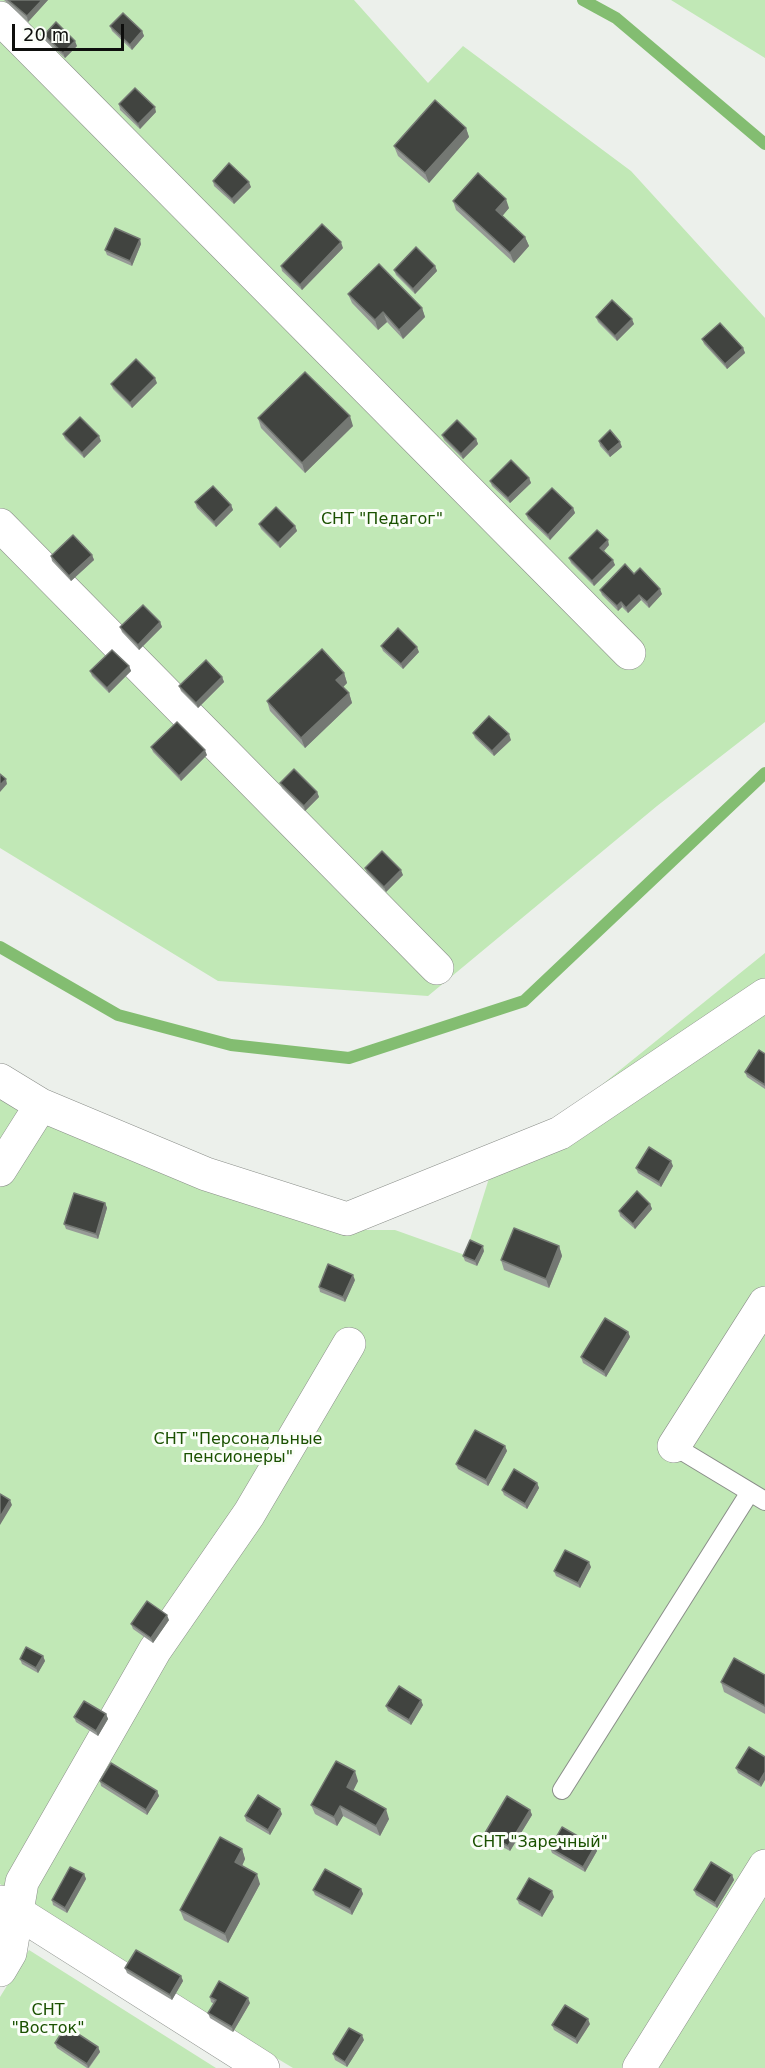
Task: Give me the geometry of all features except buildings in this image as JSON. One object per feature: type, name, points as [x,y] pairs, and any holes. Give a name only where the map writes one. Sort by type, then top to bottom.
[{"type":"street","points":[[0,18],[629,653]]},
{"type":"street","points":[[0,525],[437,968]]},
{"type":"street","points":[[0,1080],[41,1105],[206,1174],[347,1219],[560,1133],[765,995]]},
{"type":"street","points":[[0,1170],[41,1105]]},
{"type":"street","points":[[674,1446],[765,1303]]},
{"type":"street","points":[[0,1970],[10,1953],[9,1908],[22,1882],[155,1650],[249,1514],[349,1344]]},
{"type":"street","points":[[639,2068],[765,1866]]},
{"type":"street","points":[[9,1908],[263,2068]]},
{"type":"lane","points":[[562,1790],[757,1497],[674,1446]]},
{"type":"green space","name":"СНТ \"Педагог\"","points":[[0,0],[354,0],[428,83],[463,46],[631,171],[765,318],[765,722],[657,806],[428,996],[218,981],[0,848]]},
{"type":"green space","points":[[671,0],[765,0],[765,58]]},
{"type":"green space","points":[[765,953],[765,2068],[293,2068],[50,1922],[0,1884],[0,1083],[183,1178],[327,1230],[395,1230],[465,1255],[490,1175]]},
{"type":"green space","name":"СНТ \"Восток\"","points":[[29,1950],[216,2068],[0,2068],[0,1997]]},
{"type":"waterway","points":[[583,0],[616,18],[765,144]]},
{"type":"waterway","points":[[0,947],[118,1015],[231,1045],[349,1058],[524,1001],[765,773]]},
{"type":"park label","name":"СНТ \"Персональные пенсионеры\"","points":[[238,1449]]},
{"type":"park label","name":"СНТ \"Заречный\"","points":[[540,1843]]}]
